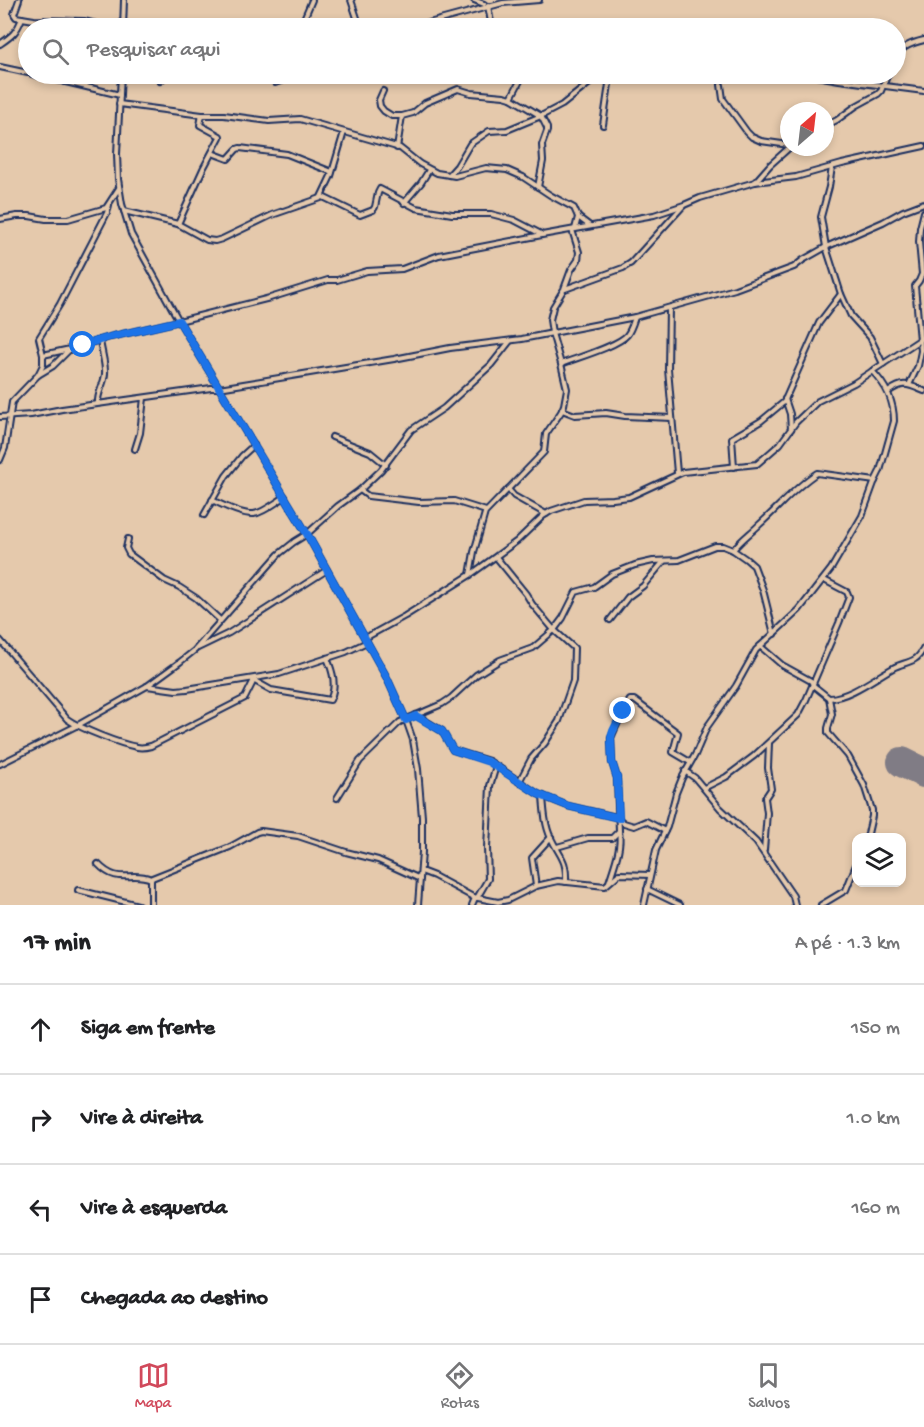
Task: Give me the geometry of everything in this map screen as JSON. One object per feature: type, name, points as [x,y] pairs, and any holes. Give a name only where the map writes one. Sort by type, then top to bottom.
[{"type":"street","points":[[19,0],[14,14],[22,18]]},
{"type":"street","points":[[124,0],[124,18]]},
{"type":"street","points":[[304,18],[312,0]]},
{"type":"street","points":[[351,0],[357,18]]},
{"type":"street","points":[[474,0],[486,4]]},
{"type":"street","points":[[442,18],[486,4],[539,0]]},
{"type":"street","points":[[0,44],[12,37],[18,29]]},
{"type":"street","points":[[906,46],[924,39]]},
{"type":"street","points":[[0,67],[18,71]]},
{"type":"street","points":[[79,84],[120,95]]},
{"type":"street","points":[[121,84],[117,154],[119,188],[131,234],[179,321],[307,534],[387,678],[406,720],[413,740],[418,769],[422,817],[418,905]]},
{"type":"street","points":[[512,98],[519,84]]},
{"type":"street","points":[[448,176],[470,144],[489,131],[507,130],[541,116],[566,102],[589,84]]},
{"type":"street","points":[[603,125],[609,84]]},
{"type":"street","points":[[870,84],[924,91]]},
{"type":"street","points":[[721,85],[723,99],[747,132],[761,141],[780,144]]},
{"type":"street","points":[[834,120],[878,94],[883,86]]},
{"type":"street","points":[[382,92],[379,100],[380,106],[392,116],[413,113],[425,103],[456,89],[512,98],[541,116],[545,124],[547,131],[542,146],[543,161],[538,187]]},
{"type":"street","points":[[119,104],[269,121],[300,119],[397,148],[429,170],[448,176],[486,168],[507,170],[523,177],[574,208],[578,217],[591,227]]},
{"type":"street","points":[[178,224],[220,136],[200,125],[202,114]]},
{"type":"street","points":[[397,148],[402,116]]},
{"type":"street","points":[[321,198],[332,172],[344,132]]},
{"type":"street","points":[[43,355],[270,298],[328,280],[337,280],[367,271],[402,268],[439,255],[654,216],[700,198],[755,182],[796,177],[924,146]]},
{"type":"street","points":[[212,153],[228,159],[240,148],[287,154],[332,172]]},
{"type":"street","points":[[755,182],[780,156]]},
{"type":"street","points":[[832,167],[821,217],[826,247],[841,294],[851,316],[870,337],[883,364]]},
{"type":"street","points":[[404,203],[429,170]]},
{"type":"street","points":[[38,375],[43,365],[39,338],[60,304],[119,188]]},
{"type":"street","points":[[124,211],[178,224],[201,238],[215,241],[272,215],[323,197],[360,215],[373,210],[380,189],[416,208],[452,214],[503,216],[542,235]]},
{"type":"street","points":[[0,417],[31,415],[98,403],[219,388],[450,348],[552,333],[635,317],[735,289],[794,267],[826,247],[924,203]]},
{"type":"street","points":[[0,219],[29,216],[68,219],[106,208],[109,205]]},
{"type":"street","points":[[564,290],[631,263],[684,206]]},
{"type":"street","points":[[909,385],[920,359],[922,338],[915,286],[922,274],[919,242],[924,212]]},
{"type":"street","points":[[470,575],[480,526],[486,511],[544,452],[546,434],[562,410],[567,389],[550,320],[553,307],[564,290],[569,273],[578,260],[573,229],[578,217]]},
{"type":"street","points":[[734,467],[732,438],[782,404],[819,323],[841,294]]},
{"type":"street","points":[[669,308],[668,369],[677,473]]},
{"type":"street","points":[[561,364],[622,339],[631,329],[635,317]]},
{"type":"street","points":[[147,686],[176,690],[253,680],[346,652],[470,575],[517,541],[546,514],[579,501],[629,497],[677,473],[755,465],[780,444],[800,418],[818,401],[849,386],[922,338]]},
{"type":"street","points":[[98,403],[105,372],[100,340]]},
{"type":"street","points":[[195,650],[279,554],[360,490],[386,465],[411,430],[444,408],[491,365],[510,340]]},
{"type":"street","points":[[0,460],[5,448],[13,399],[70,349]]},
{"type":"street","points":[[644,905],[656,850],[665,831],[676,793],[710,721],[732,693],[760,646],[800,610],[824,580],[859,522],[880,471],[894,421],[888,392],[872,371]]},
{"type":"street","points":[[888,392],[900,384],[924,391]]},
{"type":"street","points":[[135,449],[140,433],[144,398]]},
{"type":"street","points":[[785,398],[790,414],[791,429]]},
{"type":"street","points":[[562,410],[575,415],[606,413],[672,418]]},
{"type":"street","points":[[332,436],[370,452],[386,465]]},
{"type":"street","points":[[204,515],[230,470],[254,446]]},
{"type":"street","points":[[733,550],[796,489],[817,473],[875,481]]},
{"type":"street","points":[[508,489],[514,496],[546,514]]},
{"type":"street","points":[[360,490],[368,496],[419,502],[454,501],[486,511]]},
{"type":"street","points":[[212,500],[235,510],[252,514],[265,509],[285,496]]},
{"type":"street","points":[[128,539],[126,548],[129,554],[164,580],[179,586],[196,598],[220,620]]},
{"type":"street","points":[[337,798],[366,754],[400,722],[451,698],[476,675],[500,660],[533,648],[554,630],[576,592],[594,587],[612,574],[635,565],[653,561],[679,560],[715,546],[733,550],[754,566],[763,590],[774,634]]},
{"type":"street","points":[[496,557],[554,630],[573,648],[572,687],[559,721],[531,759],[519,782]]},
{"type":"street","points":[[610,620],[628,597],[643,586],[665,561]]},
{"type":"street","points":[[0,764],[78,725],[147,686],[195,650],[229,633],[327,570]]},
{"type":"street","points":[[704,788],[726,777],[798,715],[849,597],[848,592],[824,580]]},
{"type":"street","points":[[0,640],[67,719],[116,741],[138,747],[145,747],[170,736],[245,698],[253,680]]},
{"type":"street","points":[[760,646],[782,665],[813,682],[814,686],[829,698],[832,714],[828,733],[848,756],[864,785],[872,810],[868,833]]},
{"type":"street","points":[[829,698],[851,691],[894,667],[914,660],[924,648]]},
{"type":"street","points":[[253,680],[271,690],[330,700],[334,683],[333,672],[327,658]]},
{"type":"street","points":[[609,882],[621,840],[617,778],[612,762],[611,738],[630,700],[634,700],[678,733],[673,752],[690,762]]},
{"type":"street","points":[[416,716],[442,731],[453,750],[479,757],[543,796],[568,806],[619,818],[624,823],[634,826],[646,821],[665,831]]},
{"type":"street","points":[[764,852],[767,813],[765,798],[771,789],[769,742]]},
{"type":"street","points":[[472,905],[488,879],[490,786],[496,766]]},
{"type":"street","points":[[685,771],[692,775],[720,808],[745,830],[764,852],[793,896],[795,905]]},
{"type":"street","points":[[543,796],[550,837],[565,862],[566,882]]},
{"type":"street","points":[[98,864],[111,875],[151,879],[230,847],[261,831],[298,836],[378,860],[420,879]]},
{"type":"street","points":[[557,847],[588,838],[612,838],[620,831]]},
{"type":"street","points":[[536,886],[532,858],[550,837]]},
{"type":"street","points":[[612,838],[619,846]]},
{"type":"street","points":[[421,871],[476,898],[503,901],[536,886],[558,881],[605,886],[619,874],[650,874]]},
{"type":"street","points":[[821,905],[846,890],[852,875]]},
{"type":"street","points":[[151,879],[151,905]]},
{"type":"street","points":[[647,889],[680,905]]},
{"type":"street","points":[[78,890],[138,905]]},
{"type":"runway","points":[[902,762],[924,773]]},
{"type":"route","points":[[83,345],[179,321],[307,534],[387,678],[406,720],[416,716],[442,731],[453,750],[489,762],[538,794],[568,806],[619,818],[617,778],[612,762],[611,738],[623,711]]}]
